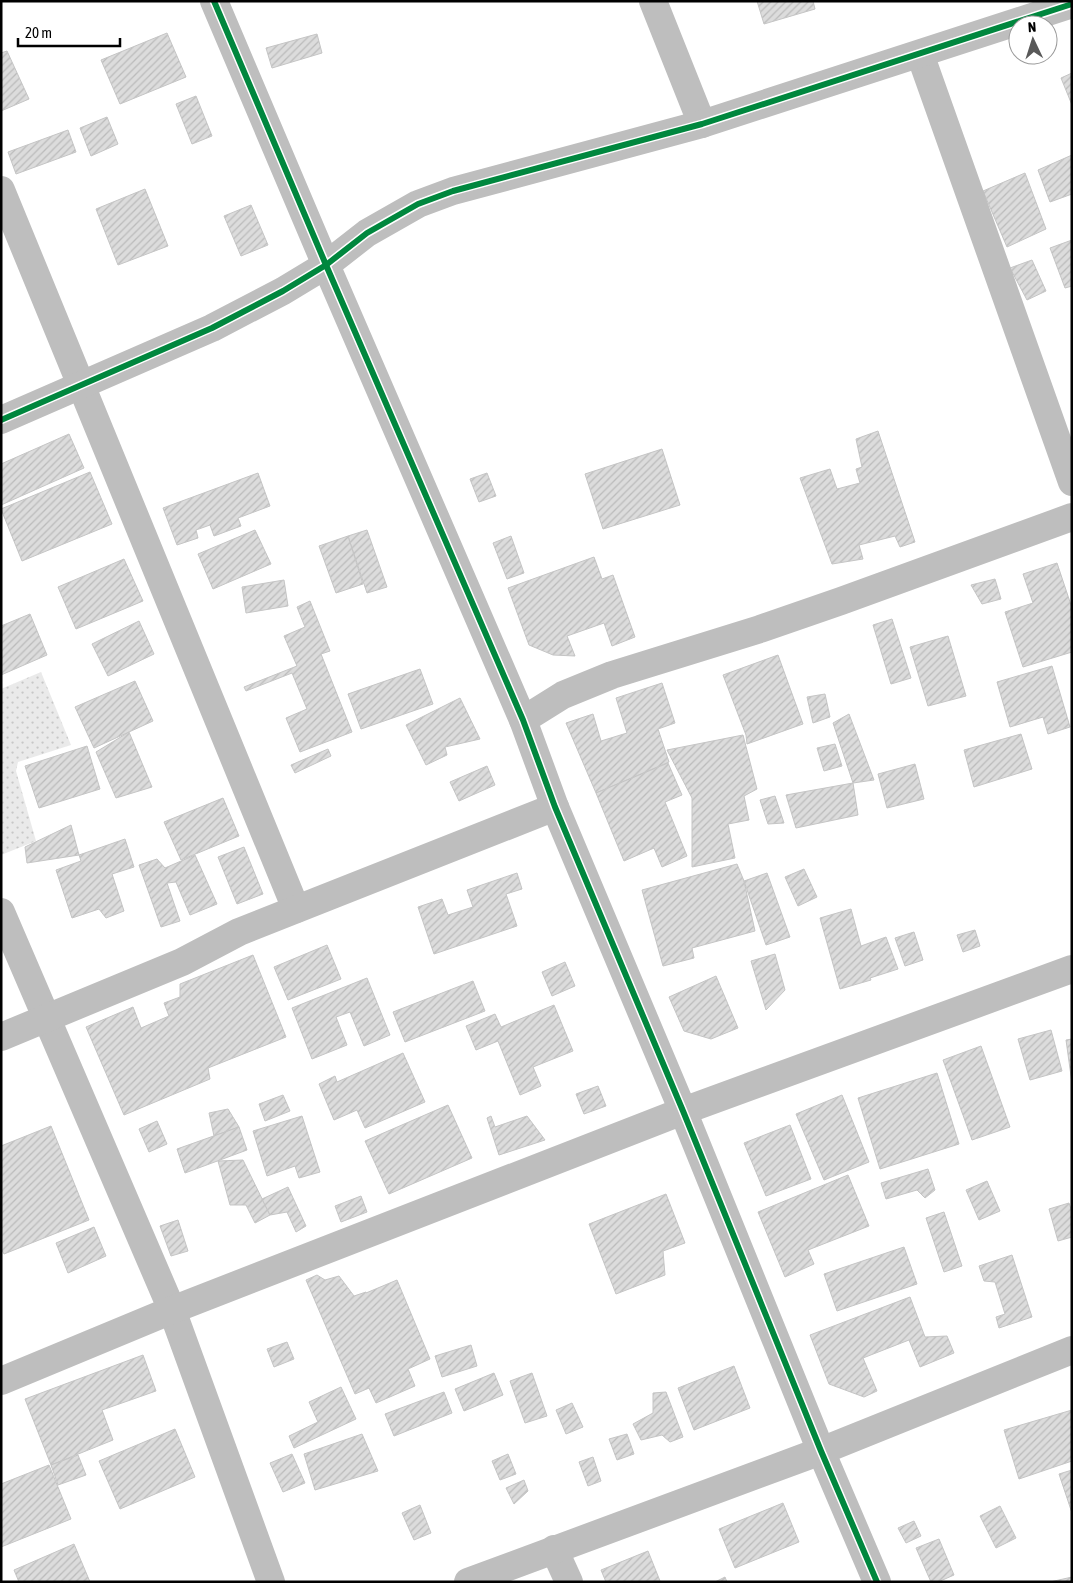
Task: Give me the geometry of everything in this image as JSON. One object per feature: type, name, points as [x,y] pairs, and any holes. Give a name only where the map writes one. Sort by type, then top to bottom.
[{"type":"street","points":[[214,1],[523,720],[554,807],[683,1111],[820,1451],[877,1582]]},
{"type":"street","points":[[653,1],[702,124]]},
{"type":"street","points":[[1,420],[212,328],[283,291],[326,265],[367,233],[418,204],[444,194],[702,124],[1072,4]]},
{"type":"street","points":[[920,54],[1072,482]]},
{"type":"street","points":[[1,190],[296,909]]},
{"type":"street","points":[[523,720],[563,695],[612,675],[760,629],[1072,517]]},
{"type":"street","points":[[1,1038],[182,962],[239,932],[554,807]]},
{"type":"street","points":[[1,912],[172,1310],[271,1582]]},
{"type":"street","points":[[1,1381],[172,1310],[683,1111],[1072,969]]},
{"type":"street","points":[[468,1582],[820,1451],[1072,1350]]},
{"type":"street","points":[[554,1550],[569,1582]]},
{"type":"shaded area","points":[[41,672],[71,745],[18,762],[16,771],[36,841],[1,855],[1,689]]},
{"type":"building","points":[[757,1],[813,1],[815,9],[764,24]]},
{"type":"building","points":[[167,33],[186,77],[120,104],[101,60]]},
{"type":"building","points":[[317,34],[322,53],[272,68],[266,48]]},
{"type":"building","points":[[7,51],[29,99],[1,111],[1,53]]},
{"type":"building","points":[[1072,73],[1072,105],[1061,78]]},
{"type":"building","points":[[196,96],[212,136],[192,144],[176,104]]},
{"type":"building","points":[[107,117],[118,144],[91,156],[80,128]]},
{"type":"building","points":[[68,130],[76,152],[16,174],[8,152]]},
{"type":"building","points":[[1072,155],[1072,194],[1050,202],[1038,170]]},
{"type":"building","points":[[1025,173],[1046,229],[1007,247],[983,191]]},
{"type":"building","points":[[145,189],[168,246],[118,265],[96,209]]},
{"type":"building","points":[[251,205],[268,245],[241,256],[224,216]]},
{"type":"building","points":[[1072,240],[1072,286],[1065,288],[1050,248]]},
{"type":"building","points":[[1032,260],[1046,291],[1027,300],[1010,268]]},
{"type":"building","points":[[878,431],[915,542],[900,547],[895,536],[859,545],[863,559],[832,564],[800,478],[830,469],[837,489],[860,483],[856,469],[862,467],[856,439]]},
{"type":"building","points":[[69,434],[84,468],[1,505],[1,464]]},
{"type":"building","points":[[662,449],[680,505],[603,529],[585,474]]},
{"type":"building","points":[[90,472],[112,524],[22,561],[1,509]]},
{"type":"building","points":[[258,473],[270,506],[238,518],[241,526],[214,536],[210,525],[196,530],[198,538],[177,545],[163,508]]},
{"type":"building","points":[[487,473],[496,496],[479,502],[470,479]]},
{"type":"building","points":[[255,530],[271,564],[213,589],[198,554]]},
{"type":"building","points":[[367,530],[387,587],[367,593],[348,536]]},
{"type":"building","points":[[348,536],[363,584],[336,593],[319,546]]},
{"type":"building","points":[[511,536],[524,573],[507,579],[493,543]]},
{"type":"building","points":[[594,557],[602,579],[613,575],[635,637],[612,646],[604,623],[567,636],[575,656],[553,655],[529,645],[508,588]]},
{"type":"building","points":[[124,559],[143,601],[76,629],[58,587]]},
{"type":"building","points":[[1057,563],[1072,608],[1072,652],[1023,667],[1005,612],[1033,603],[1023,574]]},
{"type":"building","points":[[995,579],[1001,599],[982,604],[971,585]]},
{"type":"building","points":[[284,580],[288,606],[246,613],[242,587]]},
{"type":"building","points":[[310,601],[330,651],[321,654],[352,732],[300,752],[286,718],[307,709],[292,673],[246,691],[244,687],[297,666],[284,636],[305,627],[297,607]]},
{"type":"building","points":[[30,614],[47,655],[1,675],[1,626]]},
{"type":"building","points":[[892,619],[911,678],[891,684],[873,625]]},
{"type":"building","points":[[139,621],[154,654],[108,676],[92,644]]},
{"type":"building","points":[[948,636],[966,696],[928,706],[910,647]]},
{"type":"building","points":[[778,655],[803,724],[747,744],[746,735],[723,675]]},
{"type":"building","points":[[1052,666],[1070,727],[1048,734],[1043,717],[1010,727],[997,682]]},
{"type":"building","points":[[420,669],[433,704],[361,729],[348,694]]},
{"type":"building","points":[[135,681],[153,721],[94,748],[75,707]]},
{"type":"building","points":[[662,683],[675,723],[658,729],[669,762],[596,793],[566,723],[593,714],[601,741],[627,733],[616,698]]},
{"type":"building","points":[[825,694],[830,717],[813,723],[807,697]]},
{"type":"building","points":[[460,698],[480,739],[445,747],[447,755],[426,765],[406,725]]},
{"type":"building","points":[[849,714],[874,780],[853,783],[833,723]]},
{"type":"building","points":[[129,732],[152,787],[116,798],[96,752]]},
{"type":"building","points":[[1021,734],[1032,769],[974,787],[964,750]]},
{"type":"building","points":[[743,735],[757,789],[744,796],[749,820],[728,824],[735,858],[692,867],[692,798],[667,750]]},
{"type":"building","points":[[835,744],[842,766],[824,771],[817,748]]},
{"type":"building","points":[[87,746],[100,789],[39,808],[25,766]]},
{"type":"building","points":[[328,749],[331,756],[295,773],[291,765]]},
{"type":"building","points":[[668,763],[682,795],[665,802],[687,856],[662,867],[654,848],[624,861],[596,793]]},
{"type":"building","points":[[915,764],[924,799],[887,808],[878,774]]},
{"type":"building","points":[[487,766],[495,785],[459,801],[450,782]]},
{"type":"building","points":[[853,783],[858,815],[796,828],[786,795]]},
{"type":"building","points":[[775,796],[784,823],[768,824],[760,800]]},
{"type":"building","points":[[223,798],[239,836],[181,860],[164,822]]},
{"type":"building","points":[[71,825],[79,855],[27,863],[25,847]]},
{"type":"building","points":[[125,839],[134,867],[112,874],[124,911],[106,918],[99,909],[72,918],[56,870],[81,861],[79,855]]},
{"type":"building","points":[[244,847],[263,894],[237,904],[218,857]]},
{"type":"building","points":[[195,855],[217,904],[190,915],[176,882],[167,883],[180,921],[161,927],[139,865],[157,859],[165,868]]},
{"type":"building","points":[[737,864],[744,881],[755,931],[692,948],[694,958],[663,966],[642,890]]},
{"type":"building","points":[[804,869],[817,897],[798,906],[785,877]]},
{"type":"building","points":[[517,873],[522,889],[506,894],[517,926],[434,954],[418,907],[442,899],[448,915],[473,907],[467,890]]},
{"type":"building","points":[[767,873],[790,937],[766,945],[744,881]]},
{"type":"building","points":[[851,909],[861,946],[886,937],[898,969],[870,978],[871,980],[840,989],[820,918]]},
{"type":"building","points":[[975,930],[980,946],[963,952],[957,935]]},
{"type":"building","points":[[914,932],[923,960],[905,966],[895,938]]},
{"type":"building","points":[[327,945],[341,979],[288,1000],[274,967]]},
{"type":"building","points":[[775,954],[785,990],[766,1010],[751,961]]},
{"type":"building","points":[[253,955],[286,1037],[208,1068],[210,1079],[124,1115],[86,1027],[133,1007],[141,1028],[169,1016],[164,1003],[180,997],[180,984]]},
{"type":"building","points":[[565,962],[575,986],[552,996],[542,972]]},
{"type":"building","points":[[716,976],[738,1028],[711,1039],[684,1031],[669,997]]},
{"type":"building","points":[[367,978],[390,1035],[364,1046],[350,1012],[336,1017],[347,1045],[312,1059],[292,1008]]},
{"type":"building","points":[[473,981],[485,1011],[405,1042],[393,1012]]},
{"type":"building","points":[[554,1005],[573,1051],[533,1067],[541,1086],[520,1095],[498,1041],[476,1050],[466,1026],[495,1014],[501,1027]]},
{"type":"building","points":[[1051,1030],[1062,1071],[1030,1080],[1018,1039]]},
{"type":"building","points":[[1072,1039],[1072,1083],[1066,1040]]},
{"type":"building","points":[[981,1046],[1010,1127],[972,1140],[943,1060]]},
{"type":"building","points":[[403,1053],[425,1102],[365,1128],[357,1110],[334,1120],[319,1084],[335,1076],[337,1082]]},
{"type":"building","points":[[937,1073],[959,1144],[880,1169],[858,1098]]},
{"type":"building","points":[[598,1086],[606,1106],[584,1114],[576,1094]]},
{"type":"building","points":[[283,1095],[290,1111],[265,1121],[259,1104]]},
{"type":"building","points":[[842,1095],[869,1162],[824,1180],[796,1114]]},
{"type":"building","points":[[448,1105],[472,1158],[389,1194],[365,1141]]},
{"type":"building","points":[[228,1109],[239,1127],[214,1136],[209,1113]]},
{"type":"building","points":[[302,1116],[320,1172],[299,1178],[295,1166],[267,1176],[253,1131]]},
{"type":"building","points":[[491,1116],[495,1127],[527,1116],[545,1140],[499,1155],[487,1118]]},
{"type":"building","points":[[157,1121],[167,1144],[149,1152],[139,1129]]},
{"type":"building","points":[[790,1125],[811,1179],[766,1196],[744,1143]]},
{"type":"building","points":[[51,1126],[89,1220],[4,1254],[1,1248],[1,1146]]},
{"type":"building","points":[[239,1127],[247,1150],[185,1173],[177,1149]]},
{"type":"building","points":[[243,1160],[270,1215],[255,1223],[246,1205],[230,1205],[218,1161]]},
{"type":"building","points":[[928,1169],[935,1190],[925,1198],[917,1190],[886,1199],[881,1183]]},
{"type":"building","points":[[848,1175],[869,1226],[808,1250],[814,1264],[785,1277],[758,1212]]},
{"type":"building","points":[[987,1181],[1000,1211],[979,1220],[966,1190]]},
{"type":"building","points":[[288,1187],[306,1226],[296,1232],[287,1212],[270,1215],[262,1199]]},
{"type":"building","points":[[666,1194],[685,1243],[663,1251],[665,1275],[616,1294],[589,1224]]},
{"type":"building","points":[[361,1196],[367,1212],[341,1222],[335,1206]]},
{"type":"building","points":[[1069,1203],[1072,1212],[1072,1237],[1058,1241],[1049,1209]]},
{"type":"building","points":[[944,1212],[962,1266],[944,1272],[926,1218]]},
{"type":"building","points":[[178,1220],[188,1251],[171,1256],[160,1226]]},
{"type":"building","points":[[94,1227],[106,1256],[68,1273],[56,1243]]},
{"type":"building","points":[[904,1247],[917,1284],[837,1311],[824,1274]]},
{"type":"building","points":[[1012,1255],[1032,1317],[999,1328],[996,1317],[1005,1314],[995,1282],[984,1281],[979,1266]]},
{"type":"building","points":[[317,1275],[325,1280],[339,1276],[354,1296],[397,1280],[430,1359],[408,1369],[415,1386],[376,1403],[369,1388],[355,1394],[306,1280]]},
{"type":"building","points":[[910,1297],[925,1337],[947,1336],[954,1353],[920,1367],[909,1340],[863,1358],[877,1391],[864,1397],[829,1384],[810,1335]]},
{"type":"building","points":[[287,1342],[294,1359],[274,1367],[267,1349]]},
{"type":"building","points":[[471,1345],[477,1366],[442,1377],[435,1356]]},
{"type":"building","points":[[143,1355],[156,1391],[102,1410],[113,1440],[51,1465],[25,1399]]},
{"type":"building","points":[[734,1366],[750,1408],[694,1430],[678,1388]]},
{"type":"building","points":[[494,1373],[503,1395],[464,1411],[455,1389]]},
{"type":"building","points":[[532,1373],[547,1416],[525,1423],[510,1381]]},
{"type":"building","points":[[341,1387],[356,1419],[294,1448],[289,1436],[318,1422],[309,1402]]},
{"type":"building","points":[[444,1392],[452,1413],[394,1436],[385,1414]]},
{"type":"building","points":[[666,1392],[683,1437],[670,1442],[662,1435],[641,1440],[633,1424],[653,1413],[653,1393]]},
{"type":"building","points":[[572,1403],[583,1427],[566,1434],[556,1410]]},
{"type":"building","points":[[1072,1410],[1072,1461],[1019,1479],[1004,1430]]},
{"type":"building","points":[[175,1429],[195,1477],[120,1509],[99,1461]]},
{"type":"building","points":[[362,1434],[378,1471],[315,1490],[304,1454]]},
{"type":"building","points":[[627,1434],[634,1454],[617,1460],[609,1439]]},
{"type":"building","points":[[292,1454],[305,1483],[283,1492],[270,1463]]},
{"type":"building","points":[[508,1454],[516,1474],[500,1480],[492,1461]]},
{"type":"building","points":[[78,1455],[86,1475],[58,1485],[51,1465]]},
{"type":"building","points":[[593,1457],[601,1481],[588,1486],[579,1462]]},
{"type":"building","points":[[49,1465],[71,1519],[1,1547],[1,1484]]},
{"type":"building","points":[[1072,1470],[1072,1513],[1059,1474]]},
{"type":"building","points":[[524,1480],[528,1491],[514,1504],[506,1488]]},
{"type":"building","points":[[783,1503],[799,1542],[735,1568],[719,1529]]},
{"type":"building","points":[[420,1505],[431,1533],[414,1540],[402,1513]]},
{"type":"building","points":[[1000,1506],[1016,1538],[996,1548],[980,1516]]},
{"type":"building","points":[[914,1521],[921,1536],[906,1543],[898,1528]]},
{"type":"building","points":[[939,1539],[954,1575],[938,1582],[931,1582],[916,1548]]},
{"type":"building","points":[[74,1544],[90,1582],[19,1582],[14,1570]]},
{"type":"building","points":[[648,1551],[660,1581],[606,1582],[601,1570]]},
{"type":"building","points":[[725,1577],[727,1582],[715,1582]]},
{"type":"building","points":[[1072,1577],[1072,1582],[1050,1582]]},
{"type":"cycle path","points":[[214,1],[523,720],[555,807],[683,1111],[821,1451],[877,1582]]},
{"type":"cycle path","points":[[1,420],[212,328],[283,291],[326,265],[367,233],[418,204],[453,191],[702,124],[1072,4]]}]
